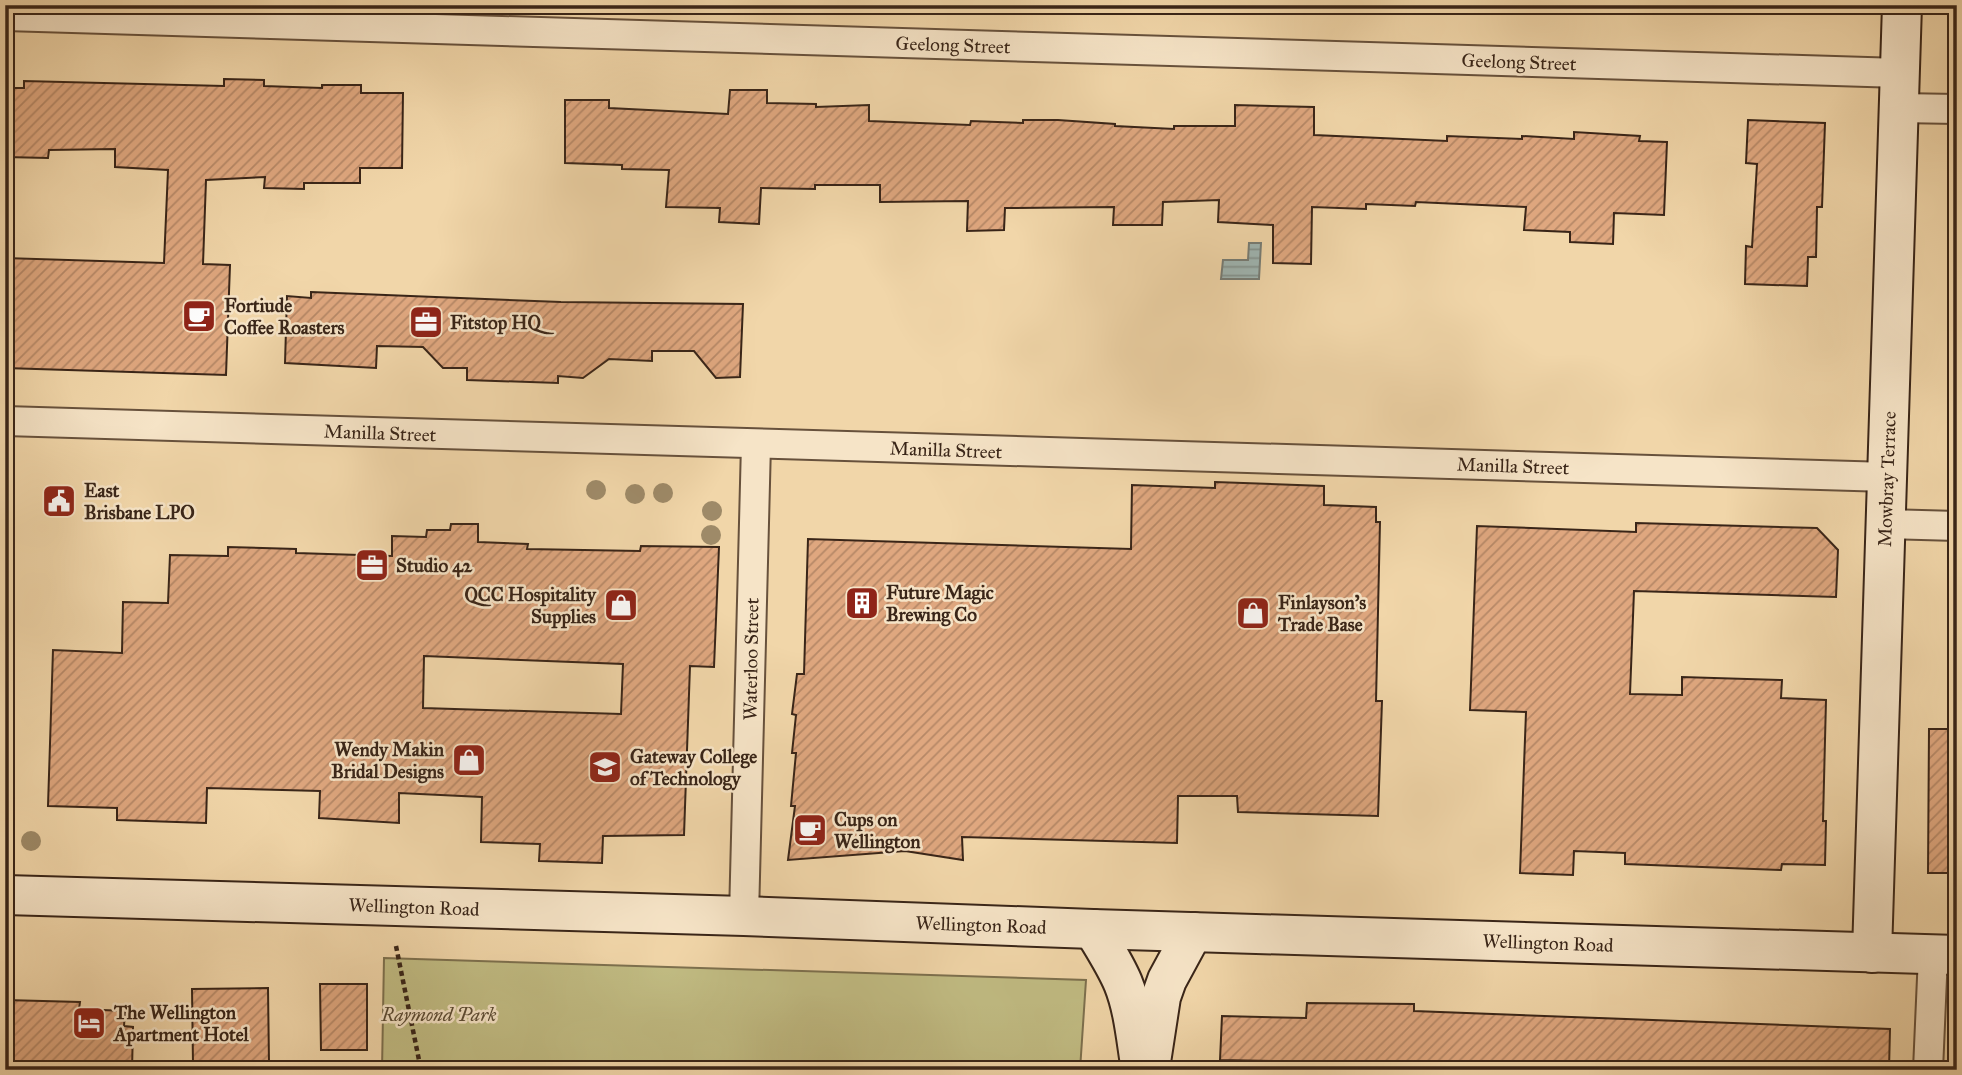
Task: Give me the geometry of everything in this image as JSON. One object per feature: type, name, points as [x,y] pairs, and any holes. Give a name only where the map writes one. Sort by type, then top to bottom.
[{"type":"main road","name":"Mowbray Terrace","points":[[1872,953],[1902,5]]},
{"type":"main road","name":"Wellington Road","points":[[5,895],[1945,955]]},
{"type":"main road","points":[[1093,929],[1127,994],[1140,1070]]},
{"type":"main road","points":[[1150,1070],[1161,997],[1167,980],[1193,932]]},
{"type":"street","name":"Geelong Street","points":[[5,16],[1900,91],[1957,109]]},
{"type":"street","name":"Manilla Street","points":[[5,421],[1888,477]]},
{"type":"street","name":"Waterloo Street","points":[[744,916],[756,444]]},
{"type":"street","points":[[1886,524],[1957,526]]},
{"type":"street","points":[[1928,1070],[1945,955]]},
{"type":"path","points":[[396,946],[421,1070]]},
{"type":"green space","name":"Raymond Park","points":[[384,958],[1086,980],[1080,1070],[382,1070]]},
{"type":"water","points":[[1249,243],[1261,243],[1259,279],[1221,279],[1223,260],[1248,260]]},
{"type":"building","points":[[224,79],[264,80],[264,86],[322,88],[322,85],[361,85],[361,93],[403,93],[402,168],[360,168],[360,183],[304,183],[304,189],[264,188],[265,177],[206,180],[203,264],[230,265],[226,375],[5,368],[5,258],[164,263],[168,170],[115,167],[115,149],[49,150],[48,158],[5,157],[5,88],[24,88],[24,81],[224,86]]},
{"type":"building","points":[[730,90],[767,90],[767,103],[816,104],[816,107],[869,105],[869,121],[970,125],[971,121],[1023,123],[1023,120],[1058,120],[1174,129],[1174,126],[1235,126],[1235,105],[1314,107],[1314,135],[1447,141],[1447,136],[1574,139],[1574,132],[1640,136],[1639,141],[1667,142],[1664,215],[1614,213],[1613,244],[1570,242],[1570,232],[1524,230],[1526,207],[1416,202],[1415,206],[1366,204],[1366,209],[1312,207],[1311,264],[1273,263],[1273,225],[1218,222],[1219,200],[1163,202],[1162,225],[1113,225],[1114,207],[1005,208],[1004,230],[967,231],[968,201],[880,202],[880,185],[815,185],[815,189],[761,188],[759,224],[719,222],[720,208],[666,207],[669,170],[622,169],[622,165],[565,163],[565,100],[609,100],[609,108],[728,114]]},
{"type":"building","points":[[1748,120],[1825,123],[1822,207],[1817,207],[1816,257],[1808,257],[1807,286],[1745,284],[1746,246],[1752,247],[1757,164],[1746,163]]},
{"type":"building","points":[[311,292],[561,302],[743,304],[740,377],[716,378],[694,351],[652,351],[652,361],[609,359],[583,378],[558,376],[558,383],[467,380],[467,368],[443,368],[423,347],[377,346],[376,368],[285,363],[287,296],[311,298]]},
{"type":"building","points":[[1215,482],[1324,486],[1324,505],[1376,507],[1376,522],[1380,522],[1376,701],[1382,701],[1378,816],[1238,812],[1237,796],[1178,796],[1177,843],[962,837],[963,860],[905,851],[788,860],[795,806],[791,806],[796,753],[792,753],[796,715],[792,714],[797,674],[804,674],[808,539],[1131,549],[1132,485],[1215,488]]},
{"type":"building","points":[[1636,523],[1817,528],[1838,550],[1836,597],[1634,591],[1630,694],[1682,695],[1682,677],[1782,680],[1781,698],[1826,700],[1823,821],[1826,821],[1825,865],[1782,864],[1781,870],[1625,864],[1625,853],[1574,851],[1573,875],[1520,873],[1526,712],[1470,710],[1477,526],[1636,532]]},
{"type":"building","points":[[451,524],[478,524],[478,542],[528,544],[527,549],[640,551],[641,546],[719,547],[714,667],[690,666],[684,835],[603,836],[602,863],[539,861],[540,844],[481,842],[482,797],[399,793],[399,823],[319,818],[320,791],[207,788],[206,823],[117,820],[117,808],[48,806],[53,650],[122,653],[123,602],[168,603],[170,555],[228,556],[228,547],[296,549],[296,553],[392,556],[392,536],[426,537],[427,530],[450,530]],"holes":[[[424,656],[623,664],[621,714],[423,708]]]},
{"type":"building","points":[[1929,729],[1957,729],[1957,873],[1928,873]]},
{"type":"building","points":[[320,984],[367,984],[367,1050],[321,1050]]},
{"type":"building","points":[[268,988],[269,1063],[193,1064],[192,989]]},
{"type":"building","points":[[5,1000],[80,1002],[79,1009],[125,1011],[124,1026],[133,1027],[132,1070],[5,1070]]},
{"type":"building","points":[[1307,1003],[1414,1004],[1414,1011],[1890,1029],[1889,1070],[1368,1070],[1368,1063],[1220,1060],[1222,1016],[1306,1018]]},
{"type":"place","name":"Fortiude Coffee Roasters","points":[[199,316]]},
{"type":"place","name":"Fitstop HQ","points":[[426,322]]},
{"type":"place","name":"East Brisbane LPO","points":[[59,501]]},
{"type":"place","name":"Studio 42","points":[[372,565]]},
{"type":"place","name":"Future Magic Brewing Co","points":[[862,603]]},
{"type":"place","name":"QCC Hospitality Supplies","points":[[621,605]]},
{"type":"place","name":"Finlayson's Trade Base","points":[[1253,613]]},
{"type":"place","name":"Wendy Makin Bridal Designs","points":[[469,760]]},
{"type":"place","name":"Gateway College of Technology","points":[[605,767]]},
{"type":"place","name":"Cups on Wellington","points":[[810,830]]},
{"type":"place","name":"The Wellington Apartment Hotel","points":[[89,1023]]}]
